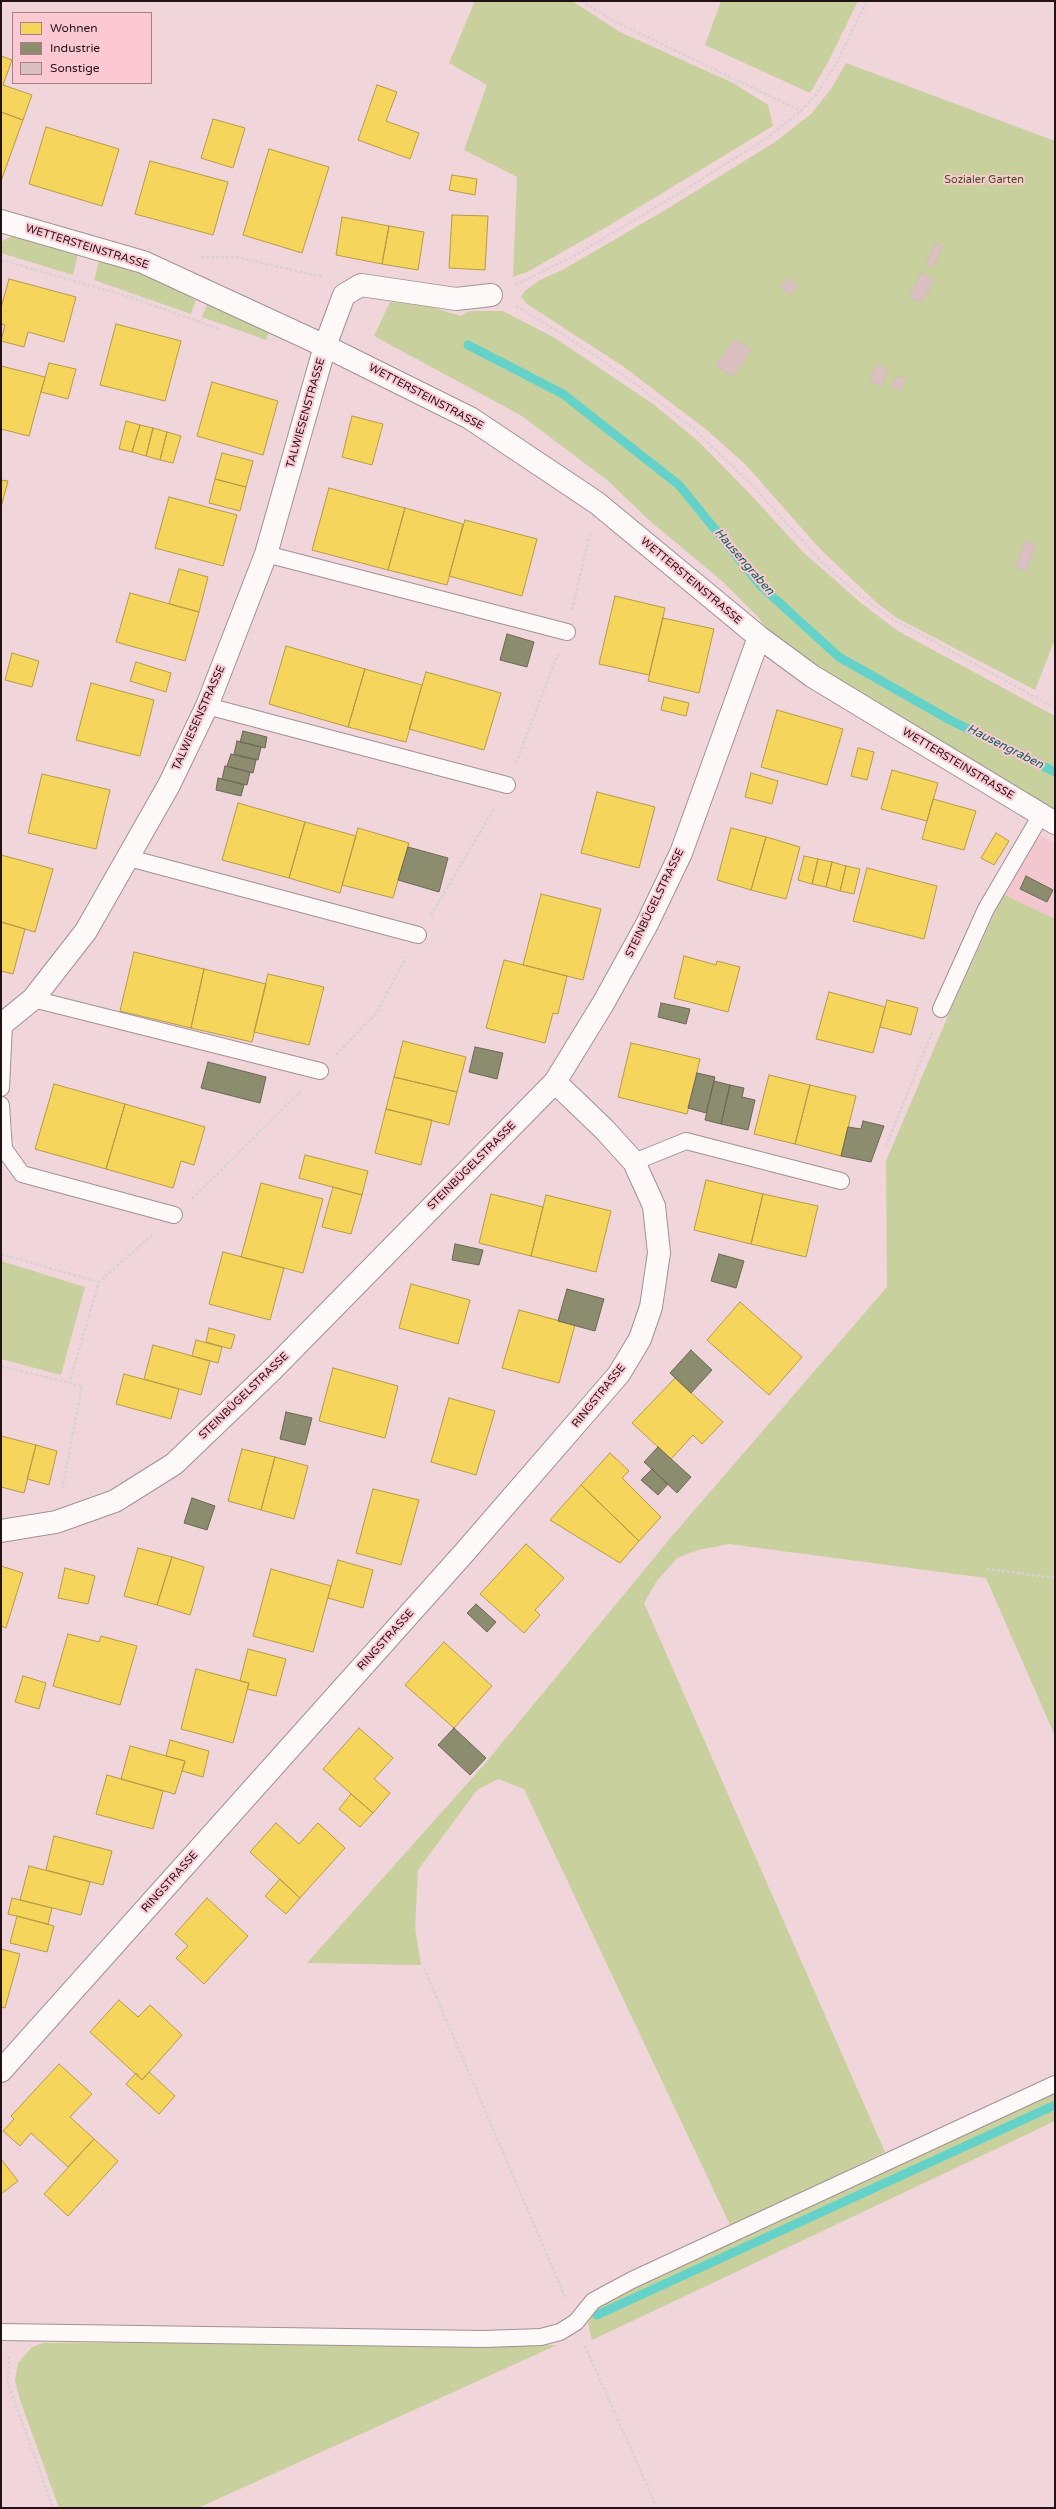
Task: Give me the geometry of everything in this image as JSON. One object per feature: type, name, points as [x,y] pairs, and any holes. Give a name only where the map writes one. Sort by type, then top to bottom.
[{"type":"street","name":"WETTERSTEINSTRASSE","points":[[1,221],[143,262],[325,346],[470,418],[597,503],[759,637],[812,676],[1048,819]]},
{"type":"street","points":[[325,346],[344,295],[361,285],[456,299],[491,295]]},
{"type":"street","name":"TALWIESENSTRASSE","points":[[2,1025],[33,999],[86,930],[129,858],[169,785],[207,706],[266,554],[325,346]]},
{"type":"street","name":"STEINBÜGELSTRASSE","points":[[1,1531],[56,1522],[115,1501],[174,1464],[276,1366],[555,1082],[604,1002],[647,924],[681,853],[759,637]]},
{"type":"street","name":"RINGSTRASSE","points":[[1,2071],[464,1553],[619,1374],[640,1339],[651,1307],[659,1253],[654,1206],[634,1162],[604,1129],[555,1082]]},
{"type":"lane","points":[[266,554],[567,632]]},
{"type":"lane","points":[[207,706],[507,785]]},
{"type":"lane","points":[[941,1009],[986,909],[1048,819]]},
{"type":"lane","points":[[129,858],[418,935]]},
{"type":"lane","points":[[33,999],[320,1071]]},
{"type":"lane","points":[[1,1088],[2,1025]]},
{"type":"lane","points":[[1,1105],[4,1149],[22,1174],[174,1215]]},
{"type":"lane","points":[[634,1162],[686,1141],[841,1182]]},
{"type":"lane","points":[[5,2333],[484,2339],[541,2337],[560,2332],[576,2322],[593,2301],[632,2280],[1055,2084]]},
{"type":"path","points":[[582,1],[618,23],[801,112]]},
{"type":"path","points":[[491,295],[545,272],[581,252],[758,144],[801,112],[815,96],[836,64],[867,1]]},
{"type":"path","points":[[200,257],[236,257],[323,277]]},
{"type":"path","points":[[1,260],[130,296],[223,331]]},
{"type":"path","points":[[491,295],[525,311],[566,336],[630,380],[692,428],[751,484],[820,560],[855,592],[891,618],[1055,708]]},
{"type":"path","points":[[69,1384],[99,1282],[174,1215],[320,1071],[377,1012],[418,935],[462,867],[507,785],[567,632],[597,503]]},
{"type":"path","points":[[886,1146],[941,1009]]},
{"type":"path","points":[[1,1254],[99,1282]]},
{"type":"path","points":[[1,1366],[82,1386],[56,1522]]},
{"type":"path","points":[[987,1569],[1055,1578]]},
{"type":"path","points":[[424,1968],[657,2508]]},
{"type":"path","points":[[5,2333],[8,2383],[53,2508]]},
{"type":"shaded area","points":[[1040,835],[1055,843],[1055,919],[1003,894]]},
{"type":"green space","points":[[475,1],[572,1],[620,32],[733,83],[768,105],[773,126],[603,229],[527,272],[513,277],[517,177],[464,150],[487,85],[449,63]]},
{"type":"green space","points":[[721,1],[858,1],[827,64],[810,93],[705,45]]},
{"type":"green space","name":"Sozialer Garten","points":[[846,63],[1055,141],[1055,639],[1035,690],[897,618],[877,603],[820,549],[746,465],[708,431],[624,367],[527,304],[521,297],[525,291],[538,281],[564,269],[667,209],[775,142],[811,114],[831,89]]},
{"type":"green space","points":[[14,235],[78,253],[73,275],[1,253],[1,242]]},
{"type":"green space","points":[[100,258],[141,273],[196,300],[191,314],[94,280]]},
{"type":"green space","points":[[208,302],[269,332],[266,340],[202,317]]},
{"type":"green space","points":[[390,302],[428,306],[460,316],[470,311],[503,311],[555,338],[653,404],[699,442],[750,494],[804,553],[861,603],[898,631],[1055,716],[1055,813],[830,675],[767,631],[759,618],[722,581],[650,521],[607,480],[522,416],[374,336]]},
{"type":"green space","points":[[1003,894],[1055,919],[1055,1736],[986,1578],[729,1544],[698,1550],[677,1558],[656,1582],[644,1603],[885,2152],[731,2227],[524,1789],[498,1779],[477,1790],[418,1870],[415,1927],[421,1965],[307,1963],[483,1766],[672,1536],[887,1287],[886,1161],[954,1002]]},
{"type":"green space","points":[[1,1261],[85,1287],[61,1375],[1,1359]]},
{"type":"green space","points":[[1055,2093],[1055,2121],[592,2340],[588,2323],[593,2311],[629,2288]]},
{"type":"green space","points":[[270,2342],[456,2347],[557,2345],[198,2508],[59,2508],[20,2400],[15,2380],[18,2363],[32,2347],[43,2343]]},
{"type":"building: Wohnen","points":[[1,56],[12,60],[3,85],[32,95],[23,120],[1,112]]},
{"type":"building: Wohnen","points":[[377,85],[397,92],[386,121],[419,133],[410,159],[358,140]]},
{"type":"building: Wohnen","points":[[1,112],[23,120],[1,181]]},
{"type":"building: Wohnen","points":[[213,119],[245,128],[233,168],[201,158]]},
{"type":"building: Wohnen","points":[[46,127],[119,149],[102,206],[29,184]]},
{"type":"building: Wohnen","points":[[269,149],[329,167],[302,253],[243,235]]},
{"type":"building: Wohnen","points":[[150,161],[228,182],[213,235],[135,214]]},
{"type":"building: Wohnen","points":[[452,175],[477,179],[475,195],[449,190]]},
{"type":"building: Wohnen","points":[[452,215],[488,216],[485,270],[449,268]]},
{"type":"building: Wohnen","points":[[342,217],[389,226],[382,264],[336,255]]},
{"type":"building: Wohnen","points":[[389,226],[424,232],[418,270],[382,264]]},
{"type":"building: Wohnen","points":[[9,279],[76,297],[64,342],[28,332],[24,347],[1,341],[5,325],[1,324],[1,308]]},
{"type":"building: Wohnen","points":[[116,324],[181,341],[165,401],[100,385]]},
{"type":"building: Wohnen","points":[[49,363],[76,369],[68,399],[41,392]]},
{"type":"building: Wohnen","points":[[1,366],[45,377],[29,436],[1,429]]},
{"type":"building: Wohnen","points":[[212,382],[278,401],[263,455],[197,436]]},
{"type":"building: Wohnen","points":[[352,416],[383,424],[372,465],[342,457]]},
{"type":"building: Wohnen","points":[[126,421],[140,425],[132,452],[119,449]]},
{"type":"building: Wohnen","points":[[140,425],[153,428],[146,456],[132,452]]},
{"type":"building: Wohnen","points":[[153,428],[167,432],[160,460],[146,456]]},
{"type":"building: Wohnen","points":[[167,432],[181,436],[173,463],[160,460]]},
{"type":"building: Wohnen","points":[[222,453],[253,461],[246,487],[215,479]]},
{"type":"building: Wohnen","points":[[215,479],[246,487],[240,511],[209,503]]},
{"type":"building: Wohnen","points":[[1,480],[8,481],[1,507]]},
{"type":"building: Wohnen","points":[[329,488],[405,508],[388,570],[312,550]]},
{"type":"building: Wohnen","points":[[169,497],[237,515],[223,566],[155,548]]},
{"type":"building: Wohnen","points":[[405,508],[463,524],[447,585],[388,570]]},
{"type":"building: Wohnen","points":[[465,520],[537,539],[522,596],[449,576]]},
{"type":"building: Wohnen","points":[[179,569],[208,577],[199,612],[169,604]]},
{"type":"building: Wohnen","points":[[130,593],[199,612],[185,661],[116,642]]},
{"type":"building: Wohnen","points":[[615,596],[665,608],[649,675],[599,664]]},
{"type":"building: Wohnen","points":[[663,618],[714,629],[699,693],[648,681]]},
{"type":"building: Wohnen","points":[[286,646],[365,669],[348,727],[269,704]]},
{"type":"building: Wohnen","points":[[12,653],[39,661],[32,687],[5,680]]},
{"type":"building: Wohnen","points":[[136,662],[171,673],[166,692],[130,681]]},
{"type":"building: Wohnen","points":[[365,669],[422,685],[406,742],[348,727]]},
{"type":"building: Wohnen","points":[[426,672],[501,693],[484,750],[409,729]]},
{"type":"building: Wohnen","points":[[91,683],[154,700],[140,756],[76,740]]},
{"type":"building: Wohnen","points":[[664,697],[689,703],[686,716],[661,710]]},
{"type":"building: Wohnen","points":[[777,710],[843,729],[827,785],[761,767]]},
{"type":"building: Wohnen","points":[[858,748],[874,752],[867,780],[851,776]]},
{"type":"building: Wohnen","points":[[892,770],[938,783],[927,821],[881,809]]},
{"type":"building: Wohnen","points":[[751,773],[778,781],[772,804],[745,797]]},
{"type":"building: Wohnen","points":[[42,774],[110,790],[96,849],[28,833]]},
{"type":"building: Wohnen","points":[[597,792],[655,807],[639,868],[581,853]]},
{"type":"building: Wohnen","points":[[933,799],[976,811],[964,850],[922,839]]},
{"type":"building: Wohnen","points":[[238,803],[305,822],[289,878],[222,860]]},
{"type":"building: Wohnen","points":[[305,822],[356,836],[340,893],[289,878]]},
{"type":"building: Wohnen","points":[[358,828],[409,843],[393,898],[342,885]]},
{"type":"building: Wohnen","points":[[731,828],[766,837],[751,890],[717,880]]},
{"type":"building: Wohnen","points":[[996,833],[1009,841],[994,865],[981,858]]},
{"type":"building: Wohnen","points":[[766,837],[800,847],[786,899],[751,890]]},
{"type":"building: Wohnen","points":[[1,855],[53,869],[35,932],[1,922]]},
{"type":"building: Wohnen","points":[[804,856],[818,859],[812,884],[798,880]]},
{"type":"building: Wohnen","points":[[818,859],[832,862],[826,887],[812,884]]},
{"type":"building: Wohnen","points":[[832,862],[846,866],[840,891],[826,887]]},
{"type":"building: Wohnen","points":[[846,866],[860,869],[854,894],[840,891]]},
{"type":"building: Wohnen","points":[[867,868],[937,886],[924,939],[853,921]]},
{"type":"building: Wohnen","points":[[541,894],[601,909],[583,980],[523,965]]},
{"type":"building: Wohnen","points":[[1,922],[25,929],[13,974],[1,971]]},
{"type":"building: Wohnen","points":[[134,952],[204,969],[191,1028],[120,1011]]},
{"type":"building: Wohnen","points":[[684,956],[716,965],[717,961],[740,967],[728,1012],[674,998]]},
{"type":"building: Wohnen","points":[[504,960],[567,976],[558,1014],[553,1013],[545,1043],[486,1028]]},
{"type":"building: Wohnen","points":[[204,969],[266,984],[252,1042],[191,1028]]},
{"type":"building: Wohnen","points":[[268,974],[324,987],[309,1045],[254,1032]]},
{"type":"building: Wohnen","points":[[829,992],[885,1007],[873,1053],[816,1039]]},
{"type":"building: Wohnen","points":[[887,1000],[918,1008],[911,1035],[880,1027]]},
{"type":"building: Wohnen","points":[[403,1041],[466,1057],[457,1092],[394,1077]]},
{"type":"building: Wohnen","points":[[631,1043],[700,1059],[687,1114],[618,1097]]},
{"type":"building: Wohnen","points":[[769,1075],[810,1085],[795,1144],[754,1134]]},
{"type":"building: Wohnen","points":[[394,1077],[457,1092],[449,1125],[386,1109]]},
{"type":"building: Wohnen","points":[[54,1084],[125,1104],[106,1169],[35,1149]]},
{"type":"building: Wohnen","points":[[810,1085],[856,1096],[841,1156],[795,1144]]},
{"type":"building: Wohnen","points":[[125,1104],[205,1127],[194,1165],[181,1161],[173,1188],[106,1169]]},
{"type":"building: Wohnen","points":[[386,1109],[432,1120],[421,1165],[375,1153]]},
{"type":"building: Wohnen","points":[[305,1155],[368,1171],[362,1195],[299,1178]]},
{"type":"building: Wohnen","points":[[706,1180],[763,1194],[751,1244],[694,1230]]},
{"type":"building: Wohnen","points":[[261,1183],[323,1199],[303,1273],[241,1257]]},
{"type":"building: Wohnen","points":[[333,1187],[362,1195],[351,1234],[322,1227]]},
{"type":"building: Wohnen","points":[[491,1194],[543,1207],[531,1256],[479,1243]]},
{"type":"building: Wohnen","points":[[763,1194],[818,1206],[806,1257],[751,1244]]},
{"type":"building: Wohnen","points":[[546,1195],[611,1211],[596,1272],[531,1256]]},
{"type":"building: Wohnen","points":[[223,1252],[284,1268],[270,1320],[209,1304]]},
{"type":"building: Wohnen","points":[[411,1284],[470,1300],[458,1344],[399,1328]]},
{"type":"building: Wohnen","points":[[740,1302],[802,1357],[769,1395],[707,1340]]},
{"type":"building: Wohnen","points":[[519,1310],[575,1325],[559,1383],[502,1368]]},
{"type":"building: Wohnen","points":[[209,1328],[235,1335],[231,1349],[206,1342]]},
{"type":"building: Wohnen","points":[[196,1340],[222,1347],[218,1363],[192,1356]]},
{"type":"building: Wohnen","points":[[153,1345],[210,1361],[201,1395],[144,1379]]},
{"type":"building: Wohnen","points":[[333,1368],[398,1386],[385,1438],[319,1421]]},
{"type":"building: Wohnen","points":[[124,1374],[179,1389],[171,1419],[116,1404]]},
{"type":"building: Wohnen","points":[[675,1378],[723,1422],[702,1444],[693,1435],[671,1459],[632,1423]]},
{"type":"building: Wohnen","points":[[449,1398],[495,1411],[476,1475],[431,1462]]},
{"type":"building: Wohnen","points":[[1,1436],[36,1445],[24,1493],[1,1487]]},
{"type":"building: Wohnen","points":[[36,1445],[57,1451],[49,1485],[27,1479]]},
{"type":"building: Wohnen","points":[[242,1449],[275,1457],[261,1510],[228,1501]]},
{"type":"building: Wohnen","points":[[610,1453],[629,1471],[622,1478],[661,1517],[639,1541],[581,1485]]},
{"type":"building: Wohnen","points":[[275,1457],[308,1466],[294,1519],[261,1510]]},
{"type":"building: Wohnen","points":[[581,1485],[639,1541],[620,1563],[550,1520]]},
{"type":"building: Wohnen","points":[[373,1489],[419,1500],[401,1565],[356,1553]]},
{"type":"building: Wohnen","points":[[526,1544],[564,1578],[535,1610],[540,1615],[524,1633],[480,1594]]},
{"type":"building: Wohnen","points":[[138,1548],[172,1557],[157,1605],[124,1596]]},
{"type":"building: Wohnen","points":[[172,1557],[204,1567],[190,1615],[157,1605]]},
{"type":"building: Wohnen","points":[[338,1560],[373,1570],[363,1608],[328,1598]]},
{"type":"building: Wohnen","points":[[1,1566],[23,1573],[6,1628],[1,1626]]},
{"type":"building: Wohnen","points":[[65,1568],[95,1576],[88,1604],[58,1598]]},
{"type":"building: Wohnen","points":[[271,1569],[331,1586],[313,1652],[253,1636]]},
{"type":"building: Wohnen","points":[[68,1634],[99,1642],[101,1636],[137,1646],[120,1705],[53,1686]]},
{"type":"building: Wohnen","points":[[444,1642],[492,1686],[454,1728],[405,1685]]},
{"type":"building: Wohnen","points":[[248,1649],[286,1659],[276,1696],[247,1689],[249,1683],[240,1681]]},
{"type":"building: Wohnen","points":[[196,1669],[249,1683],[233,1743],[181,1729]]},
{"type":"building: Wohnen","points":[[23,1676],[46,1683],[39,1709],[15,1702]]},
{"type":"building: Wohnen","points":[[359,1728],[393,1758],[374,1779],[390,1793],[373,1813],[323,1769]]},
{"type":"building: Wohnen","points":[[170,1740],[209,1751],[203,1777],[182,1771],[185,1761],[166,1756]]},
{"type":"building: Wohnen","points":[[130,1746],[185,1761],[175,1794],[121,1779]]},
{"type":"building: Wohnen","points":[[107,1775],[163,1791],[153,1829],[96,1814]]},
{"type":"building: Wohnen","points":[[351,1794],[373,1813],[360,1827],[339,1809]]},
{"type":"building: Wohnen","points":[[276,1823],[299,1844],[318,1823],[345,1848],[300,1898],[250,1852]]},
{"type":"building: Wohnen","points":[[54,1836],[112,1851],[103,1885],[46,1870]]},
{"type":"building: Wohnen","points":[[29,1866],[90,1882],[81,1915],[20,1900]]},
{"type":"building: Wohnen","points":[[280,1879],[300,1898],[286,1914],[265,1896]]},
{"type":"building: Wohnen","points":[[12,1898],[52,1908],[48,1924],[8,1914]]},
{"type":"building: Wohnen","points":[[207,1898],[248,1936],[204,1984],[176,1958],[188,1946],[175,1934]]},
{"type":"building: Wohnen","points":[[17,1916],[54,1926],[47,1952],[10,1943]]},
{"type":"building: Wohnen","points":[[1,1949],[20,1954],[5,2008],[1,2007]]},
{"type":"building: Wohnen","points":[[119,2000],[138,2017],[150,2005],[182,2035],[142,2080],[90,2032]]},
{"type":"building: Wohnen","points":[[59,2064],[92,2094],[70,2117],[94,2139],[68,2167],[31,2133],[20,2146],[3,2131],[14,2119],[11,2116]]},
{"type":"building: Wohnen","points":[[149,2072],[175,2096],[159,2114],[126,2084],[136,2073],[142,2080]]},
{"type":"building: Wohnen","points":[[94,2139],[118,2161],[68,2216],[44,2194]]},
{"type":"building: Wohnen","points":[[1,2159],[18,2181],[1,2194]]},
{"type":"building: Industrie","points":[[507,634],[534,642],[527,667],[500,660]]},
{"type":"building: Industrie","points":[[243,731],[267,737],[265,748],[240,742]]},
{"type":"building: Industrie","points":[[237,741],[261,747],[258,760],[234,754]]},
{"type":"building: Industrie","points":[[231,754],[256,760],[253,773],[227,766]]},
{"type":"building: Industrie","points":[[225,766],[250,772],[247,785],[222,779]]},
{"type":"building: Industrie","points":[[218,778],[244,785],[241,796],[216,790]]},
{"type":"building: Industrie","points":[[408,847],[448,858],[439,892],[398,880]]},
{"type":"building: Industrie","points":[[1026,876],[1053,890],[1047,902],[1020,889]]},
{"type":"building: Industrie","points":[[661,1003],[690,1009],[686,1024],[658,1017]]},
{"type":"building: Industrie","points":[[475,1047],[503,1053],[497,1079],[469,1072]]},
{"type":"building: Industrie","points":[[208,1062],[266,1077],[260,1103],[201,1088]]},
{"type":"building: Industrie","points":[[697,1073],[715,1077],[706,1113],[688,1108]]},
{"type":"building: Industrie","points":[[714,1081],[730,1085],[721,1124],[705,1120]]},
{"type":"building: Industrie","points":[[730,1085],[744,1088],[742,1097],[755,1100],[748,1130],[721,1124]]},
{"type":"building: Industrie","points":[[863,1121],[884,1126],[871,1162],[841,1156],[848,1127],[861,1129]]},
{"type":"building: Industrie","points":[[455,1244],[483,1250],[479,1265],[452,1260]]},
{"type":"building: Industrie","points":[[719,1254],[744,1261],[736,1288],[711,1281]]},
{"type":"building: Industrie","points":[[567,1289],[604,1299],[595,1331],[558,1321]]},
{"type":"building: Industrie","points":[[691,1350],[712,1370],[691,1393],[670,1373]]},
{"type":"building: Industrie","points":[[286,1412],[312,1418],[305,1445],[280,1439]]},
{"type":"building: Industrie","points":[[658,1447],[691,1477],[677,1493],[644,1462]]},
{"type":"building: Industrie","points":[[652,1469],[668,1484],[658,1495],[641,1480]]},
{"type":"building: Industrie","points":[[192,1498],[215,1506],[207,1530],[184,1523]]},
{"type":"building: Industrie","points":[[476,1604],[496,1622],[487,1632],[467,1613]]},
{"type":"building: Industrie","points":[[454,1728],[486,1758],[470,1775],[438,1745]]},
{"type":"building: Sonstige","points":[[936,243],[943,246],[933,267],[926,264]]},
{"type":"building: Sonstige","points":[[921,273],[933,279],[922,303],[909,297]]},
{"type":"building: Sonstige","points":[[789,278],[798,286],[790,295],[781,287]]},
{"type":"building: Sonstige","points":[[735,339],[751,350],[732,377],[716,365]]},
{"type":"building: Sonstige","points":[[876,365],[888,370],[882,386],[870,381]]},
{"type":"building: Sonstige","points":[[897,376],[905,379],[901,390],[892,387]]},
{"type":"building: Sonstige","points":[[1025,541],[1036,545],[1026,571],[1016,567]]},
{"type":"waterway","name":"Hausengraben","points":[[468,345],[563,394],[679,485],[761,586],[839,657],[950,720],[1055,772]]},
{"type":"waterway","points":[[597,2315],[1055,2105]]}]
